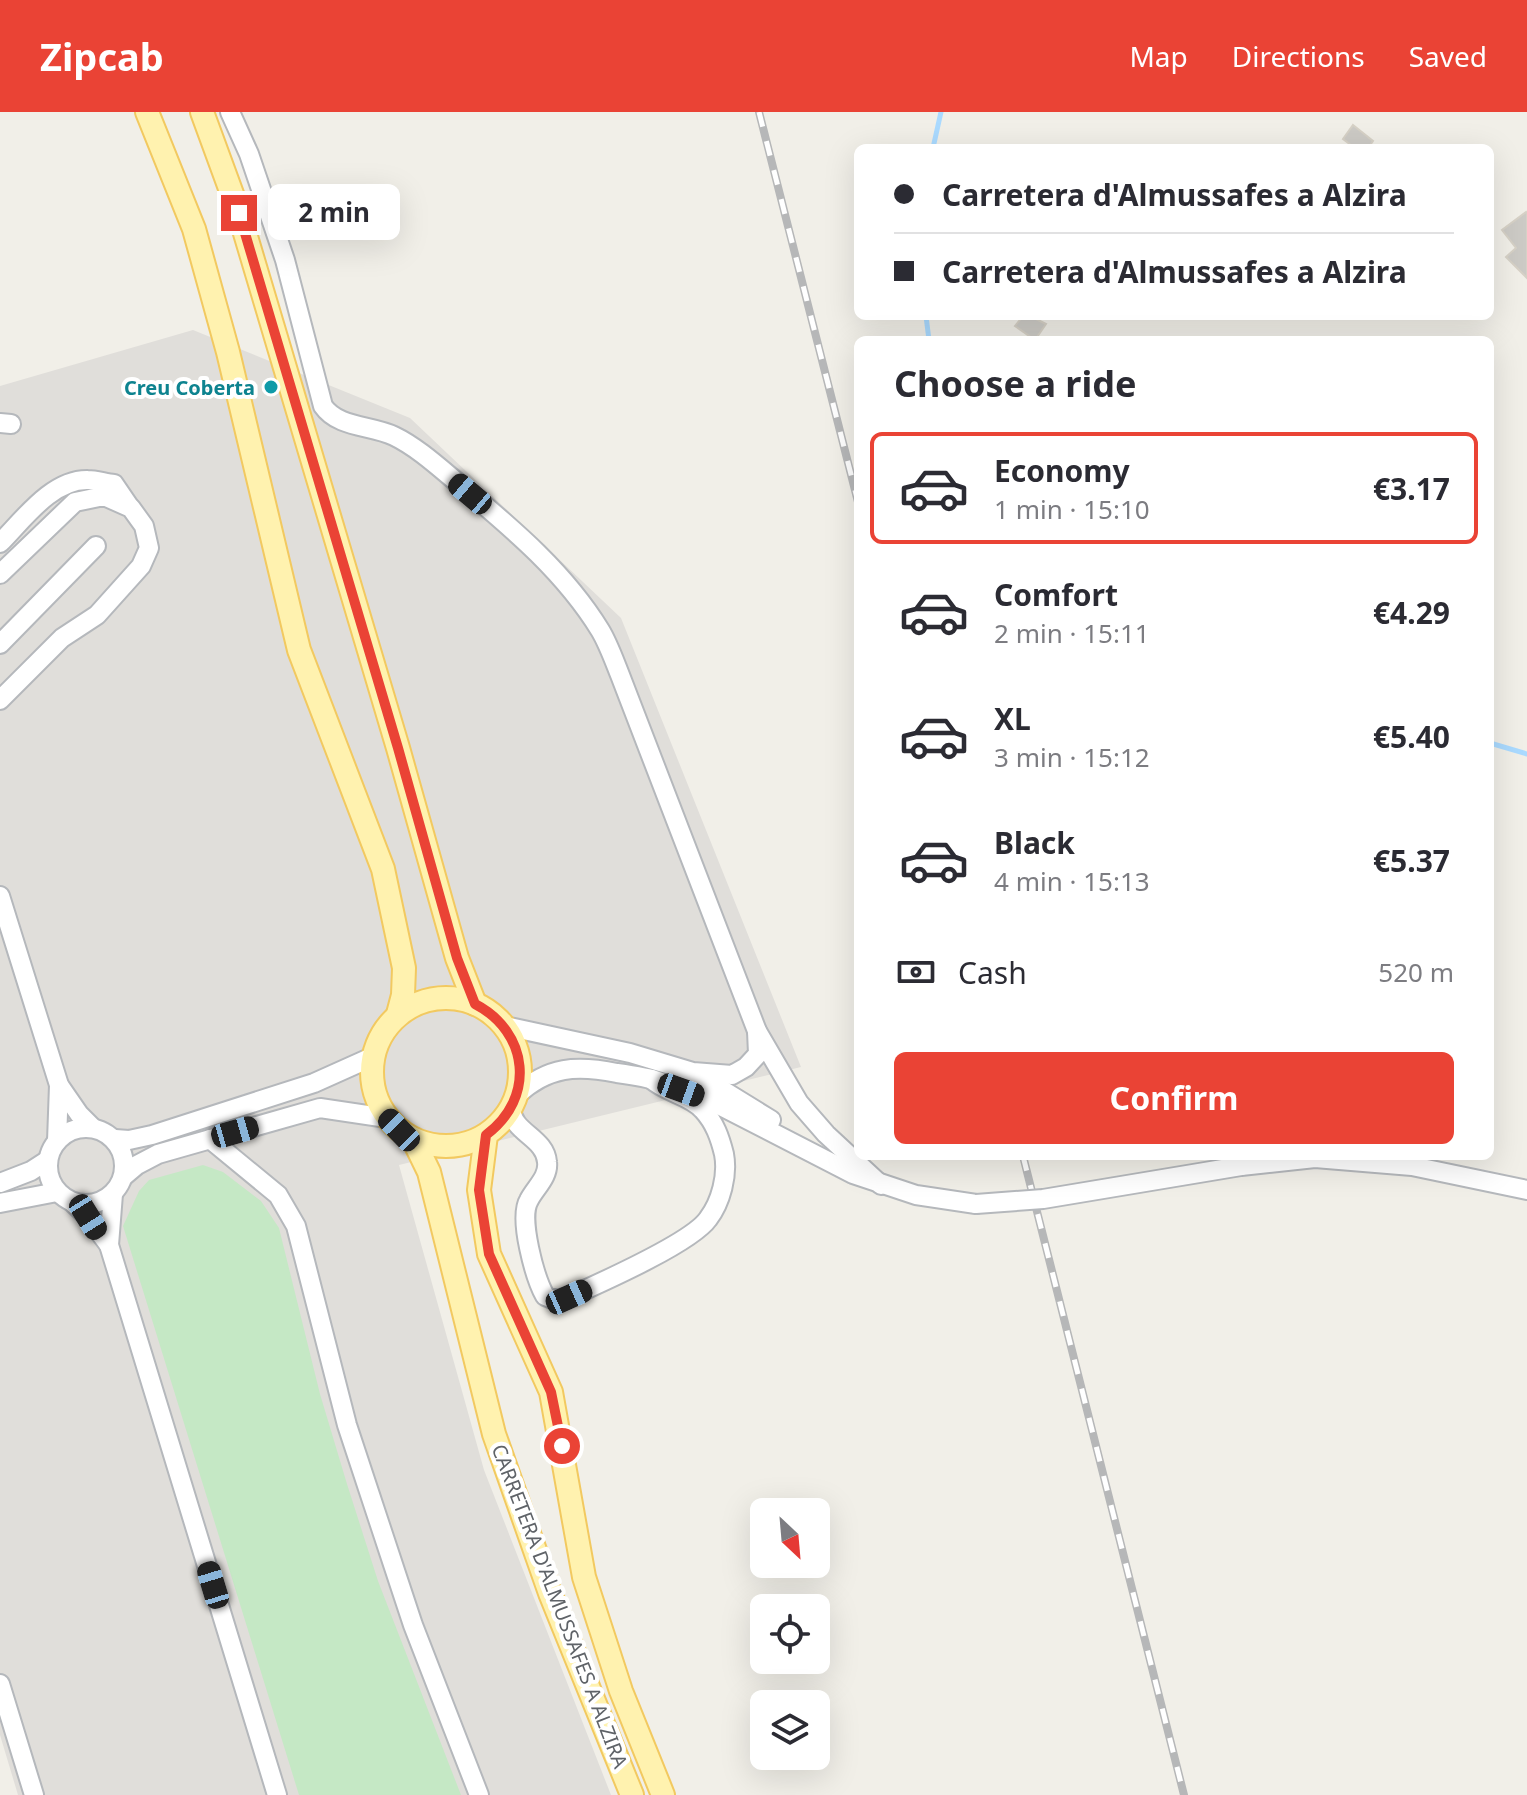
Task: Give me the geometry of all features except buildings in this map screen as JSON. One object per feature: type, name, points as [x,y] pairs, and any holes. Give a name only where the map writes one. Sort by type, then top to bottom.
[{"type":"main road","points":[[147,112],[194,229],[228,352],[299,650],[383,869],[404,968],[403,995],[398,1014]]},
{"type":"main road","points":[[202,112],[239,213],[394,733],[457,958],[475,1004]]},
{"type":"main road","points":[[435,998],[456,998],[475,1004],[487,1009],[505,1026],[514,1042],[520,1059],[520,1077],[514,1101],[503,1119],[486,1135],[469,1143],[431,1145],[413,1139],[387,1118],[373,1089],[372,1057],[386,1026],[398,1014],[435,998]]},
{"type":"main road","name":"CARRETERA D'ALMUSSAFES A ALZIRA","points":[[486,1135],[479,1190],[489,1254],[551,1392],[584,1577],[621,1691],[663,1795]]},
{"type":"main road","name":"CARRETERA D'ALMUSSAFES A ALZIRA","points":[[413,1139],[429,1172],[494,1434],[550,1593],[632,1795]]},
{"type":"street","points":[[230,112],[249,154],[285,260],[323,406],[329,415],[393,436],[413,448],[507,524],[582,602],[602,633],[620,675],[757,1031],[799,1103],[826,1134],[881,1185]]},
{"type":"street","points":[[0,543],[47,497],[66,484],[86,479],[114,484],[144,526],[149,548],[141,566],[97,615],[62,638],[0,700]]},
{"type":"street","points":[[0,574],[75,502],[104,496],[131,508]]},
{"type":"street","points":[[0,644],[96,546]]},
{"type":"street","points":[[0,896],[59,1085],[93,1128],[115,1139],[129,1140],[166,1131],[314,1083],[372,1057]]},
{"type":"street","points":[[505,1026],[630,1053],[693,1072],[732,1075],[746,1067],[758,1054],[757,1031]]},
{"type":"street","points":[[651,1079],[661,1089],[697,1104],[713,1122],[726,1165],[718,1202],[707,1221],[688,1237],[569,1297],[555,1300],[545,1296],[532,1259],[524,1211],[547,1171],[548,1160],[541,1145],[512,1117],[514,1101],[530,1083],[552,1071],[587,1067],[651,1079],[711,1101],[826,1162],[881,1185],[916,1195],[976,1204],[1043,1199],[1241,1166],[1296,1160]]},
{"type":"street","points":[[693,1072],[767,1116],[803,1149]]},
{"type":"street","points":[[0,1183],[31,1171],[48,1160],[57,1141],[59,1085]]},
{"type":"street","points":[[0,1203],[64,1197],[86,1205],[101,1203],[113,1194],[124,1176],[158,1154],[320,1108],[387,1118]]},
{"type":"street","points":[[57,1141],[79,1128],[93,1128]]},
{"type":"street","points":[[115,1139],[122,1150],[124,1176]]},
{"type":"street","points":[[210,1139],[278,1195],[296,1226],[347,1425],[413,1625],[479,1795]]},
{"type":"street","points":[[48,1160],[51,1182],[88,1217],[109,1245],[277,1795]]},
{"type":"street","points":[[1338,1160],[1412,1166],[1527,1190]]},
{"type":"street","points":[[109,1245],[113,1194]]},
{"type":"street","points":[[0,1684],[34,1795]]},
{"type":"shaded area","points":[[193,330],[410,418],[621,618],[801,1067],[399,1165],[484,1470],[611,1795],[18,1795],[0,1735],[0,386]]},
{"type":"green space","points":[[203,1165],[223,1172],[261,1201],[279,1228],[320,1394],[378,1581],[461,1795],[299,1795],[123,1226],[139,1191],[149,1180]]},
{"type":"waterway","points":[[934,144],[941,112]]},
{"type":"waterway","points":[[926,320],[928,336]]},
{"type":"waterway","points":[[1494,744],[1527,754]]},
{"type":"railway","points":[[759,112],[854,486]]},
{"type":"railway","points":[[1024,1160],[1184,1795]]},
{"type":"place","name":"Creu Coberta","points":[[271,387]]},
{"type":"route","points":[[239,213],[457,958],[475,1004],[487,1009],[505,1026],[520,1059],[517,1095],[503,1119],[486,1135],[479,1190],[489,1254],[551,1392],[562,1446]]}]
